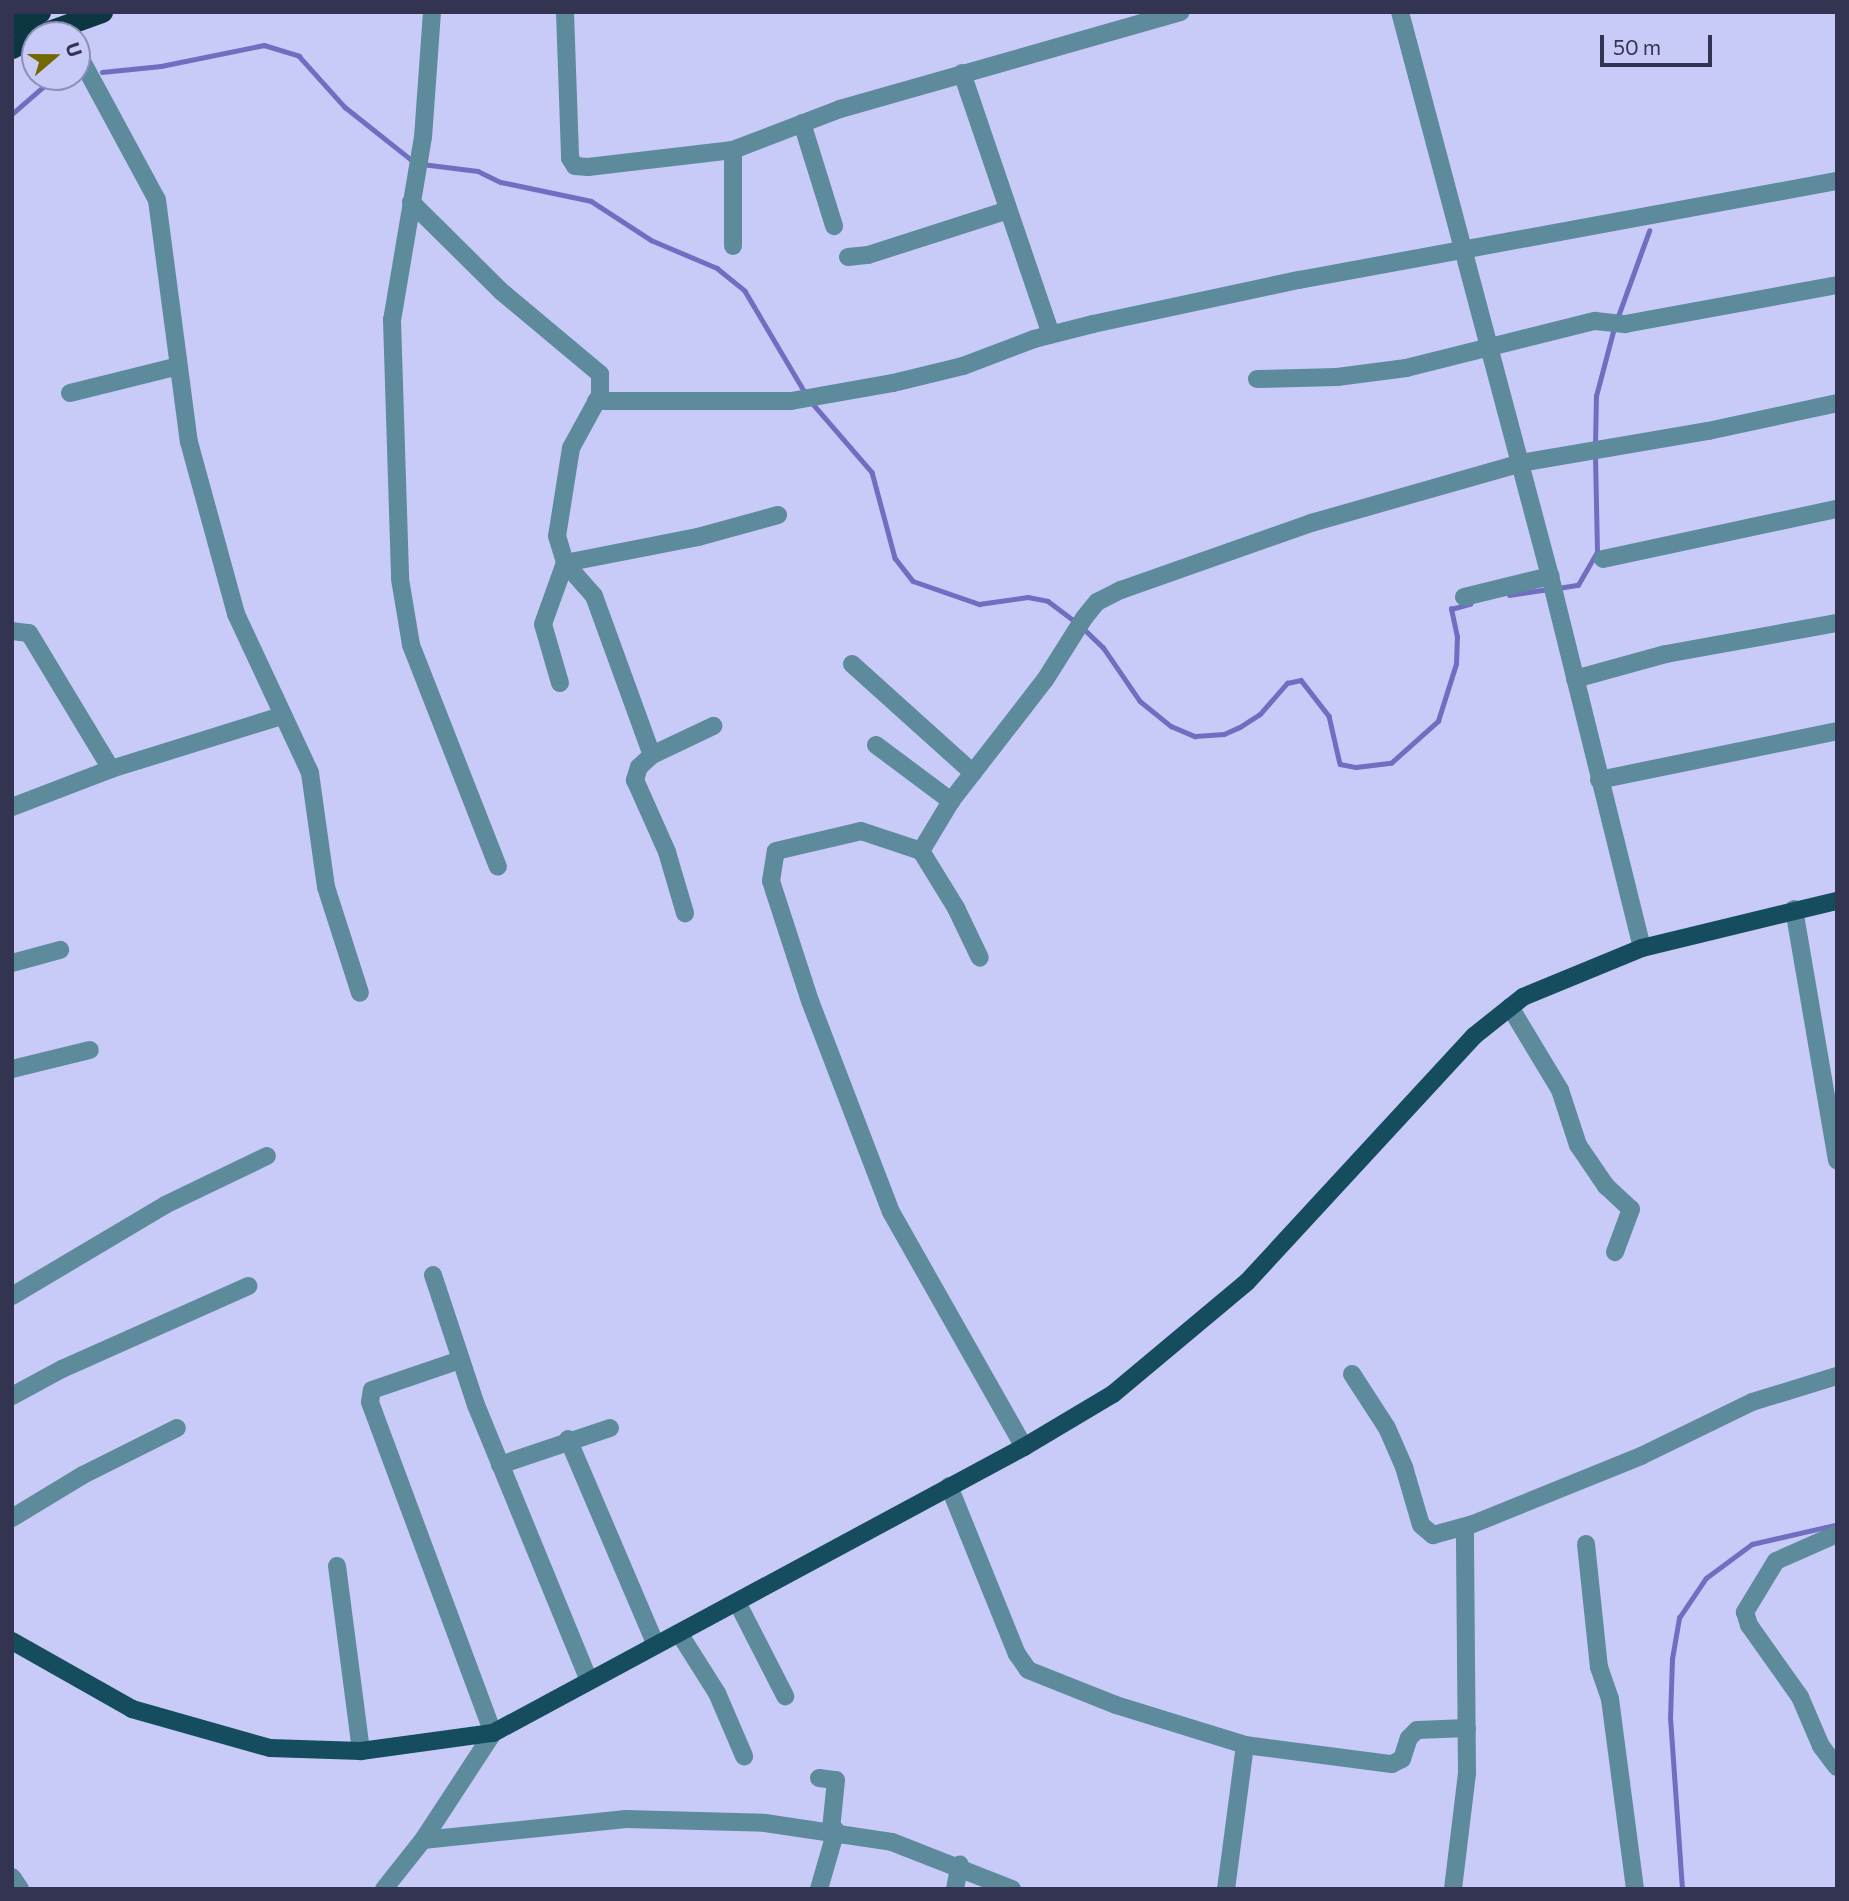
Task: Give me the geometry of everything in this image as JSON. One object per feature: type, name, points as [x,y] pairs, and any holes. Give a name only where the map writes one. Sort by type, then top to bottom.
[{"type":"highway","points":[[12,25],[40,12]]},
{"type":"highway","points":[[83,21],[102,12]]},
{"type":"main road","points":[[12,1641],[132,1709],[270,1748],[361,1751],[493,1733],[1024,1447],[1113,1394],[1247,1282],[1428,1083],[1474,1035],[1510,1007],[1570,975],[1642,948],[1794,909],[1837,901]]},
{"type":"street","points":[[432,12],[423,137],[392,320],[404,618],[498,867]]},
{"type":"street","points":[[565,12],[569,158],[575,166],[733,150],[802,123],[962,73],[1180,12]]},
{"type":"street","points":[[1400,12],[1462,252],[1521,463],[1642,948]]},
{"type":"street","points":[[962,73],[1051,334]]},
{"type":"street","points":[[91,78],[157,200],[189,442],[223,575],[281,716],[310,773],[326,887],[360,993]]},
{"type":"street","points":[[802,123],[834,226]]},
{"type":"street","points":[[733,150],[733,246]]},
{"type":"street","points":[[596,401],[791,401],[816,397],[927,376],[1051,334],[1299,280],[1837,181]]},
{"type":"street","points":[[411,202],[502,292],[593,365],[602,380],[596,401],[571,448],[557,536],[565,563],[583,579],[594,596],[652,755]]},
{"type":"street","points":[[848,257],[868,255],[1008,210]]},
{"type":"street","points":[[1257,379],[1337,377],[1406,368],[1487,345],[1595,321],[1625,324],[1837,285]]},
{"type":"street","points":[[70,393],[179,366]]},
{"type":"street","points":[[921,851],[951,801],[1071,641],[1084,618],[1097,602],[1121,590],[1286,532],[1521,463],[1837,403]]},
{"type":"street","points":[[1603,559],[1837,509]]},
{"type":"street","points":[[565,563],[698,537],[778,515]]},
{"type":"street","points":[[560,683],[543,624],[565,563]]},
{"type":"street","points":[[1464,597],[1552,584]]},
{"type":"street","points":[[1575,679],[1667,654],[1837,623]]},
{"type":"street","points":[[12,631],[29,633],[111,769]]},
{"type":"street","points":[[852,664],[972,773]]},
{"type":"street","points":[[12,807],[111,769],[281,716]]},
{"type":"street","points":[[685,912],[667,852],[635,780],[639,766],[652,755],[713,726]]},
{"type":"street","points":[[1599,780],[1837,731]]},
{"type":"street","points":[[876,745],[951,801]]},
{"type":"street","points":[[980,958],[956,908],[921,851],[861,831],[805,841],[776,851],[771,881],[810,1001],[891,1213],[1024,1447]]},
{"type":"street","points":[[1794,909],[1837,1160]]},
{"type":"street","points":[[12,963],[60,950]]},
{"type":"street","points":[[1510,1007],[1560,1090],[1578,1145],[1606,1186],[1631,1209],[1615,1252]]},
{"type":"street","points":[[12,1069],[90,1050]]},
{"type":"street","points":[[12,1296],[164,1205],[267,1156]]},
{"type":"street","points":[[433,1275],[460,1360],[500,1465],[589,1681]]},
{"type":"street","points":[[12,1396],[74,1363],[248,1286]]},
{"type":"street","points":[[384,1889],[424,1840],[493,1733],[370,1402],[373,1390],[460,1360]]},
{"type":"street","points":[[1352,1374],[1387,1428],[1425,1532],[1433,1535],[1465,1527],[1642,1456],[1729,1411],[1837,1376]]},
{"type":"street","points":[[12,1518],[83,1475],[177,1428]]},
{"type":"street","points":[[500,1465],[568,1439],[610,1428]]},
{"type":"street","points":[[568,1439],[656,1645]]},
{"type":"street","points":[[949,1486],[1017,1654],[1028,1670],[1116,1706],[1245,1745],[1392,1764],[1402,1759],[1409,1738],[1417,1730],[1467,1728]]},
{"type":"street","points":[[1453,1889],[1466,1797],[1465,1527]]},
{"type":"street","points":[[1837,1534],[1776,1561],[1745,1612],[1749,1625],[1800,1698],[1821,1746],[1837,1767]]},
{"type":"street","points":[[1586,1544],[1599,1667],[1610,1699],[1635,1889]]},
{"type":"street","points":[[337,1566],[361,1751]]},
{"type":"street","points":[[737,1602],[785,1696]]},
{"type":"street","points":[[679,1633],[717,1693],[744,1756]]},
{"type":"street","points":[[1226,1889],[1245,1745]]},
{"type":"street","points":[[819,1778],[836,1780],[834,1830],[819,1889]]},
{"type":"street","points":[[424,1840],[626,1819],[834,1830],[892,1842],[960,1864],[1012,1889]]},
{"type":"street","points":[[955,1889],[960,1864]]},
{"type":"street","points":[[12,1877],[20,1889]]},
{"type":"waterway","points":[[102,72],[161,66],[264,45],[299,56],[345,107],[413,161]]},
{"type":"waterway","points":[[12,114],[38,91]]},
{"type":"waterway","points":[[422,164],[478,171],[501,182],[591,201],[651,240],[717,268],[745,291],[806,394]]},
{"type":"waterway","points":[[1617,319],[1649,231]]},
{"type":"waterway","points":[[1595,446],[1596,396],[1614,328]]},
{"type":"waterway","points":[[813,404],[872,472],[895,558],[913,581],[979,604],[1028,597],[1048,601],[1076,622]]},
{"type":"waterway","points":[[1558,588],[1578,585],[1597,552],[1595,455]]},
{"type":"waterway","points":[[1509,595],[1549,589]]},
{"type":"waterway","points":[[1082,627],[1103,647],[1140,701],[1171,726],[1195,736],[1224,734],[1240,727],[1260,714],[1287,683],[1301,680],[1329,716],[1340,764],[1356,767],[1391,763],[1438,721],[1456,664],[1457,637],[1451,609],[1470,604]]},
{"type":"waterway","points":[[1682,1889],[1670,1719],[1672,1659],[1679,1618],[1706,1578],[1752,1544],[1835,1525]]}]
